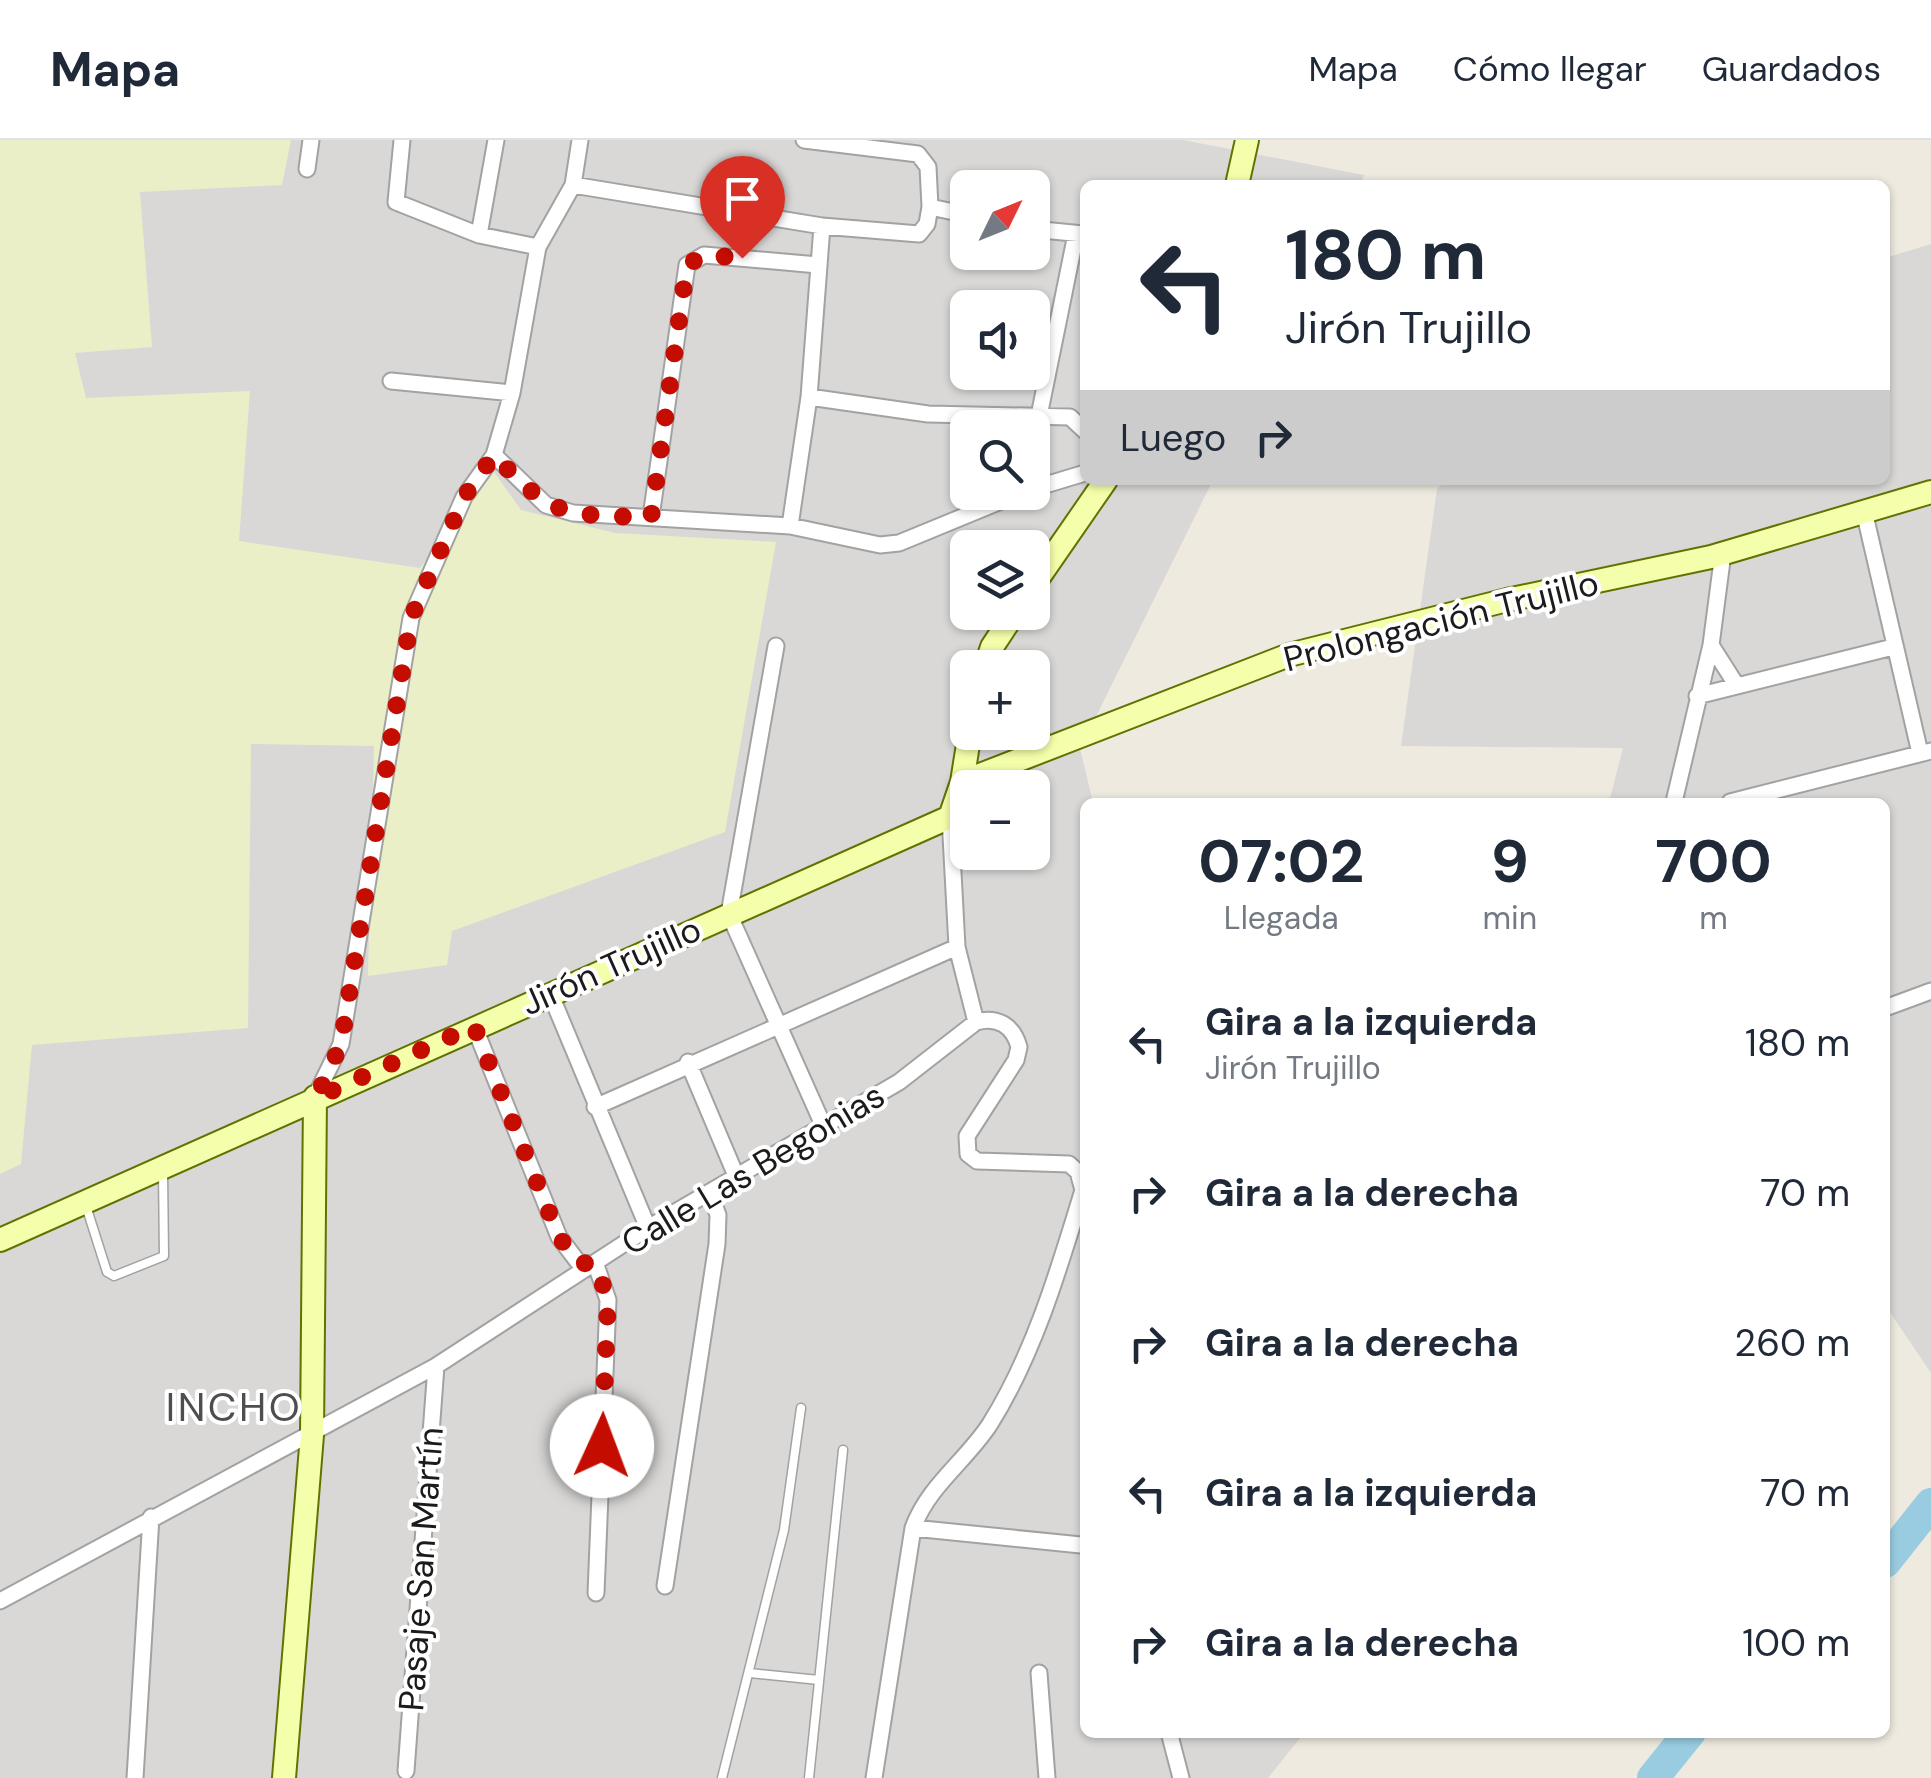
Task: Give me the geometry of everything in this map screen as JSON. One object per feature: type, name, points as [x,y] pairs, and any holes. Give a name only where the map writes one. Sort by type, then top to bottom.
[{"type":"street","points":[[307,169],[311,140]]},
{"type":"street","points":[[402,140],[396,202],[479,235],[538,247]]},
{"type":"street","points":[[479,235],[496,140]]},
{"type":"street","points":[[284,1778],[312,1435],[316,1098],[341,1044],[411,618],[464,497],[494,455],[512,393],[538,247],[573,185],[580,140]]},
{"type":"street","points":[[573,185],[822,226],[919,234],[928,224],[928,168],[918,154],[804,140]]},
{"type":"street","points":[[1238,180],[1247,140]]},
{"type":"street","points":[[930,207],[950,212]]},
{"type":"street","points":[[790,526],[808,397],[822,226]]},
{"type":"street","points":[[1040,410],[1080,234],[1050,231]]},
{"type":"street","points":[[651,518],[687,265],[704,255],[818,265]]},
{"type":"street","points":[[391,380],[512,393]]},
{"type":"street","points":[[808,397],[950,414]]},
{"type":"street","points":[[1050,416],[1070,417],[1080,426]]},
{"type":"street","points":[[494,455],[546,506],[573,514],[790,526],[880,545],[899,543],[979,510]]},
{"type":"street","points":[[1050,483],[1078,476]]},
{"type":"street","points":[[1081,485],[1089,502]]},
{"type":"street","points":[[1050,560],[1102,485]]},
{"type":"street","name":"Prolongación Trujillo","points":[[993,770],[1289,655],[1723,553],[1931,492]]},
{"type":"street","points":[[1746,798],[1926,752],[1893,647],[1864,511]]},
{"type":"street","points":[[1675,798],[1711,646],[1723,553]]},
{"type":"street","points":[[776,646],[729,914],[824,1127]]},
{"type":"street","points":[[1711,646],[1737,686]]},
{"type":"street","points":[[1697,696],[1893,647]]},
{"type":"street","name":"Jirón Trujillo","points":[[0,1240],[950,816]]},
{"type":"street","points":[[953,870],[957,947],[976,1022],[994,1020],[1005,1024],[1018,1047],[1016,1060],[968,1136],[968,1154],[976,1162],[1069,1164],[1080,1177]]},
{"type":"street","points":[[595,1108],[688,1062],[957,947]]},
{"type":"street","points":[[1890,1006],[1931,991]]},
{"type":"street","points":[[550,992],[648,1228]]},
{"type":"street","name":"Calle Las Begonias","points":[[0,1600],[436,1366],[648,1228],[899,1082],[976,1022]]},
{"type":"street","points":[[474,1026],[559,1237],[578,1262],[596,1265],[608,1300],[596,1593]]},
{"type":"street","points":[[688,1062],[737,1178]]},
{"type":"street","points":[[665,1586],[716,1244],[718,1215],[710,1193]]},
{"type":"street","points":[[874,1778],[914,1528],[934,1489],[963,1462],[1000,1406],[1035,1330],[1080,1209]]},
{"type":"street","name":"Pasaje San Martín","points":[[406,1772],[436,1366]]},
{"type":"street","points":[[135,1778],[151,1517]]},
{"type":"street","points":[[914,1528],[1080,1545]]},
{"type":"street","points":[[1039,1672],[1047,1778]]},
{"type":"street","points":[[1171,1738],[1181,1778]]},
{"type":"lane","points":[[84,1202],[107,1272],[114,1276],[158,1261],[168,1246],[162,1167]]},
{"type":"lane","points":[[722,1778],[784,1530],[801,1408]]},
{"type":"lane","points":[[809,1778],[843,1450]]},
{"type":"lane","points":[[750,1673],[819,1680]]},
{"type":"shaded area","points":[[0,140],[1183,140],[1364,175],[1362,180],[1080,180],[1080,485],[1211,485],[1080,749],[1092,798],[1080,798],[1080,1738],[1300,1738],[1268,1778],[0,1778]]},
{"type":"shaded area","points":[[1931,244],[1931,1373],[1890,1312],[1890,798],[1610,798],[1623,748],[1401,746],[1437,489],[1441,485],[1890,485],[1890,256]]},
{"type":"green space","points":[[0,140],[291,140],[282,185],[140,192],[152,347],[75,353],[86,398],[250,391],[239,541],[420,568],[494,472],[521,510],[615,533],[776,542],[725,832],[452,931],[447,965],[368,976],[374,746],[251,744],[248,1028],[32,1045],[21,1164],[0,1174]]},
{"type":"waterway","points":[[1890,1556],[1931,1504]]},
{"type":"waterway","points":[[1653,1778],[1685,1738]]},
{"type":"district","name":"INCHO","points":[[234,1407]]},
{"type":"route","points":[[602,1446],[608,1300],[596,1265],[578,1262],[568,1254],[559,1237],[474,1026],[316,1098],[341,1044],[411,618],[464,497],[494,455],[546,506],[573,514],[651,518],[687,265],[704,255],[742,258]]}]
